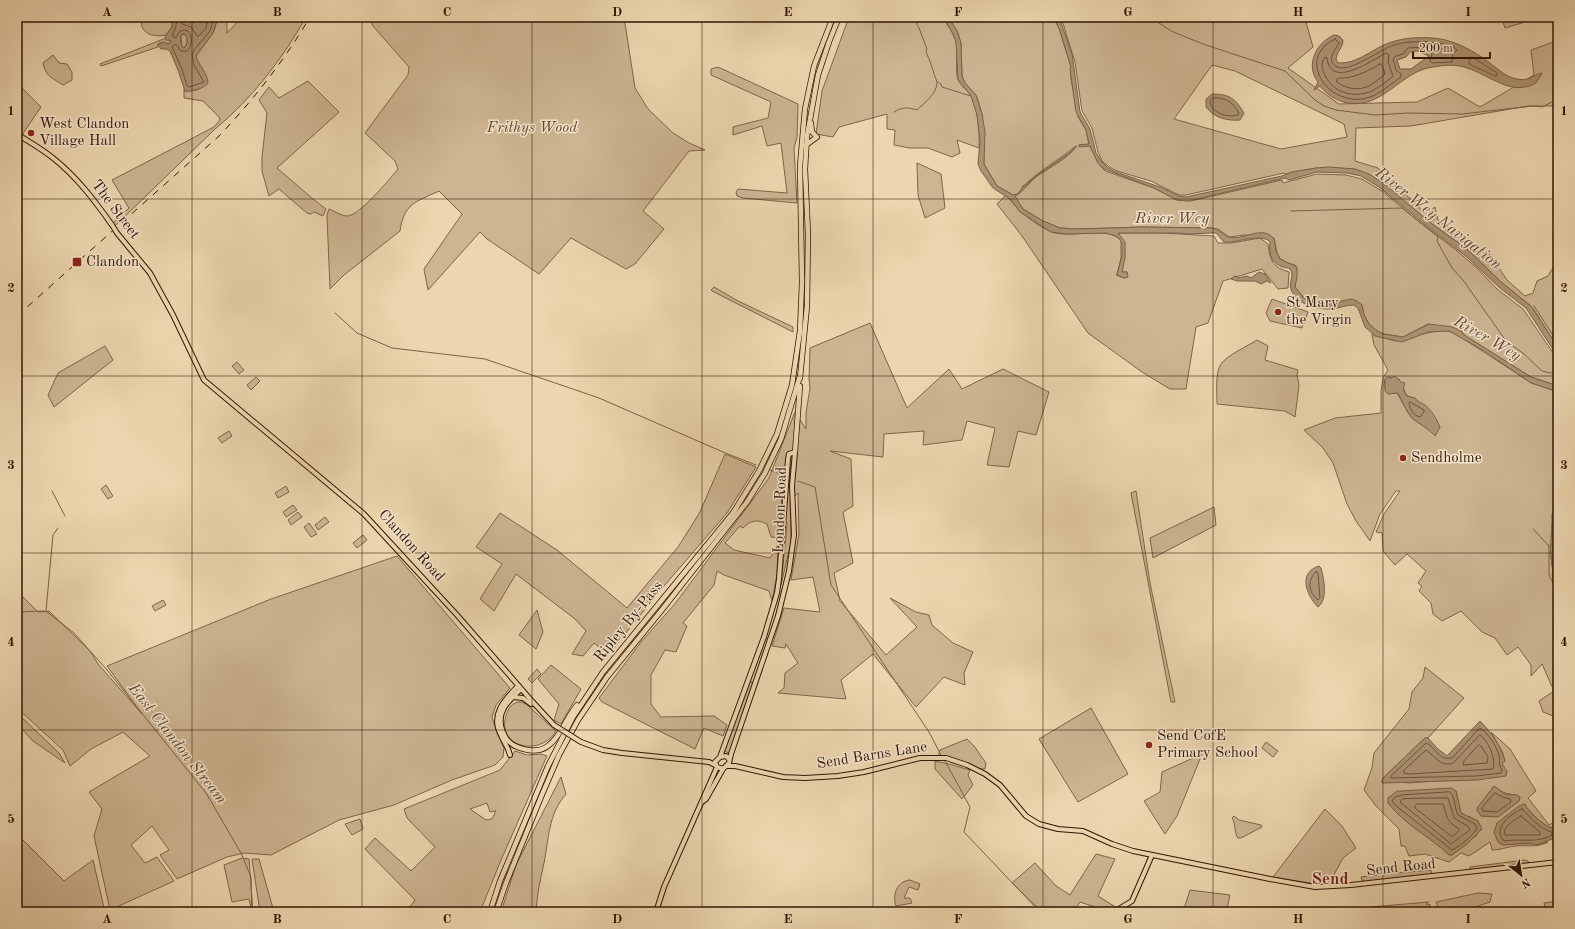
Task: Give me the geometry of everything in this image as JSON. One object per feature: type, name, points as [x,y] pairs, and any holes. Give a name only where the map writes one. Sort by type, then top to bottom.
[{"type":"highway","name":"Ripley By-Pass","points":[[490,912],[506,867],[548,766],[561,738],[586,696],[603,672],[733,513],[767,457],[777,434],[792,385],[797,355],[802,282],[800,166],[803,122],[812,72],[833,17]]},
{"type":"highway","points":[[795,452],[800,376],[808,306],[808,234],[805,169],[806,145],[811,107],[821,64],[839,17]]},
{"type":"highway","points":[[806,145],[816,137],[811,130],[811,107]]},
{"type":"highway","name":"Ripley By-Pass","points":[[496,912],[506,883],[541,797],[578,720],[607,677],[747,502],[765,473],[781,439],[800,376]]},
{"type":"highway","points":[[514,746],[530,751],[541,750],[548,746],[557,738],[573,710],[586,696]]},
{"type":"main road","name":"The Street","points":[[17,134],[52,157],[68,171],[87,191],[117,233],[150,273],[173,315],[193,359],[206,383]]},
{"type":"main road","name":"Clandon Road","points":[[206,383],[364,514],[457,615],[554,725],[582,743],[604,750],[717,762]]},
{"type":"main road","name":"London Road","points":[[795,452],[792,486],[794,535],[791,564],[778,616],[729,760],[706,799],[702,802],[702,796],[717,762],[772,614],[780,579],[788,458],[789,454],[795,452]]},
{"type":"main road","points":[[514,746],[505,737],[501,724],[502,711],[520,688]]},
{"type":"main road","points":[[510,755],[508,747],[498,727],[497,717],[502,703],[520,688]]},
{"type":"main road","points":[[513,697],[523,698],[540,710]]},
{"type":"main road","points":[[717,762],[726,756],[735,766]]},
{"type":"main road","name":"Send Barns Lane","points":[[717,762],[725,767],[735,766],[779,776],[805,778],[838,776],[864,772],[920,758],[943,758],[967,765],[985,774],[1000,785],[1026,816],[1039,824],[1058,829],[1083,831],[1121,848],[1152,855]]},
{"type":"main road","points":[[656,912],[664,887],[702,802]]},
{"type":"main road","points":[[1114,912],[1132,901],[1152,855]]},
{"type":"main road","name":"Send Road","points":[[1152,855],[1315,887],[1351,885],[1558,862]]},
{"type":"green space","points":[[142,17],[173,17],[172,27],[166,35],[152,35],[144,31],[141,22]]},
{"type":"green space","points":[[218,17],[227,17],[227,33],[242,17],[306,17],[277,63],[242,105],[215,129],[115,226],[113,223],[129,208],[112,180],[214,127],[220,120],[219,117],[203,101],[184,98],[184,89],[185,91],[196,90],[207,84],[206,77],[196,56],[214,31]]},
{"type":"green space","name":"Frithys Wood","points":[[368,17],[624,17],[635,88],[648,109],[673,133],[689,143],[705,150],[689,151],[643,211],[664,229],[635,264],[626,269],[571,238],[539,274],[487,239],[480,232],[428,290],[424,269],[462,214],[439,191],[412,205],[405,214],[400,231],[344,275],[330,289],[327,215],[329,209],[345,216],[352,215],[374,197],[398,169],[395,161],[365,133],[408,75],[409,67],[373,26]]},
{"type":"green space","points":[[849,17],[943,17],[954,35],[956,42],[958,79],[971,96],[977,114],[979,148],[957,140],[960,153],[952,157],[928,148],[910,148],[894,145],[895,130],[887,129],[887,114],[839,127],[833,137],[816,134],[822,91]]},
{"type":"green space","points":[[948,17],[1054,17],[1071,67],[1071,79],[1078,117],[1086,130],[1089,145],[1079,145],[1090,146],[1098,163],[1105,171],[1154,188],[1177,200],[1191,201],[1282,180],[1283,183],[1317,174],[1346,175],[1362,179],[1382,191],[1457,251],[1477,268],[1497,289],[1523,309],[1558,360],[1558,371],[1556,371],[1558,373],[1558,386],[1531,377],[1464,335],[1461,331],[1428,324],[1403,337],[1383,334],[1369,324],[1364,315],[1362,305],[1339,302],[1326,304],[1304,298],[1295,287],[1297,268],[1295,265],[1284,261],[1278,256],[1274,238],[1245,235],[1229,237],[1218,229],[1212,228],[1060,228],[1043,221],[1023,209],[1014,196],[1017,194],[1013,195],[997,186],[984,164],[982,114],[977,97],[965,83],[962,76],[961,43],[957,31]],"holes":[[[1076,146],[1069,155],[1038,175],[1019,192],[1029,181]]]},
{"type":"green space","points":[[1061,17],[1308,17],[1306,22],[1313,47],[1288,68],[1339,104],[1417,102],[1448,88],[1480,107],[1534,75],[1531,50],[1556,41],[1558,52],[1558,106],[1528,106],[1411,126],[1356,128],[1355,161],[1378,168],[1426,214],[1435,207],[1438,220],[1480,253],[1488,252],[1507,280],[1525,296],[1533,293],[1537,281],[1548,276],[1554,266],[1558,263],[1558,348],[1532,307],[1501,282],[1467,249],[1354,169],[1316,168],[1284,173],[1186,195],[1179,195],[1151,181],[1117,171],[1109,167],[1102,161],[1098,152],[1092,128],[1082,111],[1075,62]],"holes":[[[1212,65],[1235,71],[1344,124],[1347,137],[1281,149],[1174,119]]]},
{"type":"green space","points":[[1501,17],[1542,17],[1505,28]]},
{"type":"green space","points":[[183,34],[187,36],[187,43],[184,48],[182,47],[181,36]]},
{"type":"green space","points":[[166,38],[171,42],[167,44],[163,42],[158,44],[158,47],[101,66],[100,64]]},
{"type":"green space","points":[[53,55],[59,63],[67,64],[72,72],[72,80],[63,85],[47,74],[44,68],[43,63]]},
{"type":"green space","points":[[718,67],[798,104],[797,137],[794,148],[797,203],[743,198],[737,196],[736,192],[738,189],[787,193],[781,143],[767,146],[762,126],[733,135],[733,127],[768,118],[771,102],[711,75],[711,69]]},
{"type":"green space","points":[[308,81],[339,112],[277,168],[326,209],[323,216],[314,212],[311,214],[307,213],[279,189],[269,196],[262,171],[262,157],[267,113],[259,100],[269,87],[279,98]]},
{"type":"green space","points":[[17,83],[41,107],[22,135],[17,132]]},
{"type":"green space","points":[[917,163],[941,174],[945,208],[925,218],[918,195]]},
{"type":"green space","points":[[1006,195],[1026,216],[1052,232],[1059,234],[1099,233],[1116,236],[1121,241],[1121,258],[1116,275],[1124,278],[1127,272],[1122,272],[1125,251],[1118,233],[1163,233],[1214,236],[1218,243],[1231,243],[1260,238],[1268,244],[1271,259],[1275,265],[1289,272],[1288,288],[1278,289],[1262,269],[1223,281],[1208,323],[1196,327],[1186,389],[1170,389],[1142,372],[1088,333],[1022,236],[997,204]]},
{"type":"green space","points":[[714,287],[738,301],[793,327],[793,332],[712,291],[711,290]]},
{"type":"green space","points":[[1272,299],[1308,312],[1302,328],[1270,321],[1266,313]]},
{"type":"green space","points":[[870,323],[907,408],[949,369],[962,389],[1003,369],[1049,392],[1036,435],[1018,431],[1009,467],[987,465],[995,428],[967,421],[962,440],[923,445],[924,431],[884,434],[883,457],[830,451],[851,459],[853,506],[843,512],[853,563],[834,573],[840,601],[886,655],[917,627],[890,598],[916,612],[929,615],[932,625],[953,643],[973,652],[964,673],[965,685],[944,677],[916,707],[873,654],[841,680],[846,699],[778,693],[784,688],[785,673],[798,663],[786,644],[785,648],[772,646],[784,608],[820,612],[813,577],[791,580],[799,534],[798,493],[790,501],[791,542],[781,585],[787,526],[782,492],[780,538],[771,537],[767,524],[760,521],[754,521],[743,528],[740,526],[725,543],[734,550],[770,558],[778,545],[777,574],[772,601],[769,591],[724,575],[717,571],[714,585],[683,623],[687,626],[676,652],[665,650],[651,675],[651,704],[661,717],[714,716],[727,725],[723,736],[704,728],[695,749],[602,702],[599,698],[641,642],[674,605],[769,478],[795,412],[806,429],[806,413],[810,388],[810,348]]},
{"type":"green space","points":[[1436,331],[1449,331],[1530,382],[1558,392],[1558,487],[1556,504],[1552,514],[1551,557],[1553,572],[1552,576],[1558,584],[1558,718],[1543,712],[1539,701],[1554,691],[1542,664],[1531,676],[1531,665],[1518,647],[1507,655],[1495,638],[1482,632],[1461,611],[1442,621],[1433,614],[1431,603],[1419,591],[1422,586],[1418,583],[1426,571],[1407,554],[1395,565],[1383,551],[1382,533],[1376,532],[1384,514],[1400,491],[1396,491],[1380,514],[1370,541],[1356,521],[1347,504],[1333,463],[1323,448],[1304,430],[1335,418],[1381,413],[1381,391],[1383,378],[1388,370],[1374,345],[1372,334],[1395,341],[1407,340],[1414,336]],"holes":[[[1389,377],[1399,379],[1407,396],[1416,400],[1440,427],[1435,435],[1412,418],[1397,393],[1388,394],[1384,386],[1385,379]]]},
{"type":"green space","points":[[1257,340],[1268,346],[1265,360],[1298,370],[1297,375],[1299,385],[1295,417],[1285,411],[1217,404],[1217,377],[1221,364],[1233,354]]},
{"type":"green space","points":[[105,346],[113,360],[54,407],[48,395],[58,373]]},
{"type":"green space","points":[[237,362],[244,370],[239,374],[232,366]]},
{"type":"green space","points":[[256,377],[260,381],[251,390],[247,385]]},
{"type":"green space","points":[[229,431],[232,436],[222,443],[218,438]]},
{"type":"green space","points":[[725,454],[756,467],[727,513],[658,593],[609,654],[594,643],[583,656],[572,654],[586,631],[575,619],[516,574],[494,611],[480,599],[502,564],[476,547],[500,513],[557,550],[627,608],[678,547],[700,512]]},
{"type":"green space","points":[[106,485],[113,496],[108,499],[101,489]]},
{"type":"green space","points":[[286,486],[289,492],[278,498],[275,493]]},
{"type":"green space","points":[[1136,491],[1150,583],[1175,702],[1171,702],[1131,493]]},
{"type":"green space","points":[[293,505],[297,510],[286,517],[283,512]]},
{"type":"green space","points":[[1214,507],[1216,525],[1153,558],[1150,538]]},
{"type":"green space","points":[[298,512],[302,517],[291,525],[288,520]]},
{"type":"green space","points":[[325,517],[329,522],[318,530],[315,525]]},
{"type":"green space","points":[[309,523],[317,534],[311,537],[304,527]]},
{"type":"green space","points":[[363,535],[367,540],[357,548],[353,543]]},
{"type":"green space","points":[[397,556],[510,688],[496,705],[492,717],[504,748],[503,757],[495,765],[452,780],[394,805],[339,820],[271,855],[244,853],[227,857],[177,879],[160,855],[169,850],[152,826],[131,845],[145,863],[157,857],[174,881],[110,910],[94,836],[102,809],[89,792],[150,756],[123,732],[91,749],[70,766],[63,750],[17,708],[17,591],[38,612],[49,611],[90,651],[98,664],[142,714],[107,666],[271,599]]},
{"type":"green space","points":[[163,600],[166,605],[155,611],[152,606]]},
{"type":"green space","points":[[537,610],[543,632],[536,649],[519,635]]},
{"type":"green space","points":[[551,665],[581,689],[561,724],[554,720],[559,704],[538,679]]},
{"type":"green space","points":[[1425,667],[1464,698],[1428,738],[1425,738],[1382,779],[1409,783],[1434,781],[1502,764],[1505,759],[1503,753],[1491,732],[1510,749],[1536,791],[1528,798],[1549,825],[1558,820],[1558,823],[1552,828],[1549,827],[1538,820],[1527,808],[1504,845],[1537,844],[1548,842],[1536,846],[1515,846],[1492,850],[1490,842],[1469,856],[1461,853],[1449,862],[1425,854],[1409,856],[1405,846],[1401,846],[1399,829],[1376,806],[1364,790],[1372,768],[1374,753],[1409,709],[1412,692],[1423,678]],"holes":[[[1493,787],[1496,787],[1503,792],[1520,797],[1519,801],[1498,816],[1481,816],[1484,799],[1488,796]],[[1456,791],[1461,813],[1478,821],[1477,835],[1452,855],[1445,851]]]},
{"type":"green space","points":[[537,669],[541,674],[532,683],[528,679]]},
{"type":"green space","points":[[749,682],[752,682],[753,686],[729,753],[724,751]]},
{"type":"green space","points":[[517,702],[526,704],[556,731],[549,739],[540,744],[531,746],[513,742],[507,736],[505,727],[506,716],[513,704]]},
{"type":"green space","points":[[1091,708],[1128,774],[1078,802],[1039,739]]},
{"type":"green space","points":[[17,713],[59,753],[65,763],[33,741],[17,724]]},
{"type":"green space","points":[[967,739],[986,763],[985,769],[938,756],[940,750]]},
{"type":"green space","points":[[1266,742],[1278,751],[1273,757],[1262,748]]},
{"type":"green space","points":[[515,751],[527,755],[541,754],[547,756],[501,860],[480,912],[406,912],[415,900],[365,849],[375,838],[411,871],[435,847],[407,818],[404,809],[500,770]],"holes":[[[487,803],[490,812],[496,811],[492,819],[486,820],[470,809]]]},
{"type":"green space","points":[[1202,754],[1177,816],[1165,834],[1144,801],[1160,792],[1162,772]]},
{"type":"green space","points":[[935,761],[970,770],[968,775],[973,785],[962,799],[935,769]]},
{"type":"green space","points":[[561,777],[566,794],[552,818],[536,912],[501,912],[516,865]]},
{"type":"green space","points":[[1325,809],[1342,826],[1356,848],[1343,858],[1328,886],[1273,877]]},
{"type":"green space","points":[[1234,816],[1239,820],[1261,825],[1262,827],[1241,838],[1238,838],[1232,818]]},
{"type":"green space","points":[[360,819],[363,829],[352,835],[345,824]]},
{"type":"green space","points":[[17,834],[64,881],[93,860],[105,912],[17,912]]},
{"type":"green space","points":[[1096,854],[1115,859],[1098,896],[1117,908],[1110,912],[1080,902],[1073,912],[1042,912],[1012,883],[1035,863],[1056,886],[1070,895]]},
{"type":"green space","points":[[242,858],[249,859],[253,912],[249,899],[232,902],[224,865]]},
{"type":"green space","points":[[252,859],[259,859],[274,912],[260,912]]},
{"type":"green space","points":[[1525,860],[1529,862],[1529,864],[1469,872],[1470,867]]},
{"type":"green space","points":[[1385,869],[1397,873],[1431,870],[1432,875],[1370,882],[1362,881],[1361,877],[1376,875]]},
{"type":"green space","points":[[910,880],[920,884],[918,890],[909,887],[904,898],[910,898],[912,903],[896,906],[895,893],[897,889],[902,883]]},
{"type":"green space","points":[[1190,890],[1230,895],[1227,909],[1237,912],[1183,912]]},
{"type":"green space","points":[[1478,893],[1492,894],[1490,902],[1460,912],[1440,912],[1436,902]]},
{"type":"green space","points":[[1558,901],[1558,912],[1546,912],[1544,903]]},
{"type":"green space","points":[[1429,902],[1426,904],[1430,904],[1430,908],[1434,912],[1372,912],[1370,907]]},
{"type":"water","points":[[173,17],[218,17],[213,33],[196,56],[208,79],[208,83],[206,85],[194,90],[185,91],[170,51],[167,49],[161,49],[158,45],[164,42],[168,44],[171,42],[170,40],[166,40],[165,37],[172,27]],"holes":[[[182,34],[185,34],[187,41],[184,48],[182,47],[180,39]]]},
{"type":"water","points":[[943,17],[948,17],[957,31],[961,43],[962,76],[965,83],[976,95],[982,114],[985,132],[984,164],[997,186],[1013,195],[1018,194],[1023,187],[1037,175],[1077,146],[1073,151],[1031,181],[1021,192],[1017,195],[1015,196],[1023,209],[1043,221],[1060,228],[1212,228],[1229,237],[1235,238],[1259,233],[1270,235],[1274,239],[1276,251],[1280,259],[1297,267],[1295,287],[1304,298],[1311,301],[1329,304],[1351,299],[1357,301],[1362,305],[1364,315],[1369,324],[1383,334],[1403,337],[1429,324],[1453,327],[1531,377],[1558,386],[1558,392],[1531,383],[1486,352],[1449,331],[1428,332],[1402,342],[1375,336],[1365,327],[1358,308],[1354,305],[1326,309],[1314,307],[1302,302],[1297,299],[1291,289],[1291,271],[1289,268],[1279,266],[1272,259],[1270,242],[1266,239],[1256,238],[1224,242],[1216,233],[1118,233],[1125,242],[1125,258],[1122,272],[1127,272],[1128,277],[1124,278],[1117,275],[1122,256],[1122,244],[1120,239],[1106,233],[1067,234],[1051,232],[1020,212],[1010,199],[993,188],[981,171],[978,164],[980,141],[977,115],[971,96],[958,79],[956,42]]},
{"type":"water","points":[[1054,17],[1059,17],[1072,54],[1080,112],[1090,129],[1096,153],[1108,168],[1160,187],[1179,196],[1186,197],[1282,176],[1292,172],[1316,168],[1329,167],[1355,169],[1369,174],[1382,182],[1432,224],[1467,249],[1501,282],[1532,307],[1558,348],[1558,357],[1526,308],[1500,288],[1467,257],[1379,187],[1361,176],[1347,173],[1317,172],[1289,180],[1285,178],[1188,201],[1177,200],[1154,188],[1104,169],[1098,163],[1090,146],[1079,147],[1079,145],[1089,144],[1086,130],[1076,112],[1070,69],[1071,67]]},
{"type":"water","points":[[1334,35],[1339,36],[1343,40],[1336,57],[1336,60],[1339,63],[1345,63],[1357,59],[1384,45],[1402,39],[1432,38],[1453,42],[1465,48],[1483,58],[1512,78],[1521,80],[1528,79],[1542,73],[1536,83],[1527,87],[1518,88],[1501,83],[1476,71],[1463,67],[1450,65],[1437,66],[1411,75],[1372,100],[1360,103],[1348,103],[1332,97],[1320,86],[1314,90],[1318,82],[1312,69],[1314,55],[1322,43]],"holes":[[[1417,51],[1429,56],[1411,69],[1400,69],[1397,60],[1406,57],[1410,52]]]},
{"type":"water","points":[[1212,94],[1227,96],[1234,100],[1244,113],[1240,120],[1221,118],[1209,111],[1206,107],[1206,99]]},
{"type":"water","points":[[1259,272],[1265,274],[1271,283],[1267,281],[1261,284],[1255,281],[1237,281],[1231,279],[1235,276],[1238,278],[1247,276],[1251,278]]},
{"type":"water","points":[[1395,376],[1401,382],[1405,383],[1403,390],[1407,396],[1415,398],[1425,405],[1434,415],[1440,427],[1435,436],[1412,418],[1398,393],[1388,394],[1385,391],[1385,379],[1387,377],[1391,378]]},
{"type":"water","points":[[1558,487],[1558,580],[1554,573],[1552,562],[1551,535]]},
{"type":"water","points":[[1319,566],[1321,568],[1324,583],[1324,594],[1321,604],[1318,607],[1310,597],[1306,585],[1306,579],[1312,569]]},
{"type":"water","points":[[1480,721],[1492,735],[1501,750],[1505,761],[1502,764],[1507,771],[1506,776],[1477,780],[1382,783],[1382,779],[1425,738],[1428,738],[1447,756]]},
{"type":"water","points":[[1494,786],[1505,794],[1517,795],[1520,797],[1519,801],[1498,817],[1481,816],[1477,811],[1477,808]]},
{"type":"water","points":[[1451,788],[1456,791],[1461,813],[1478,821],[1482,829],[1467,844],[1452,855],[1449,855],[1394,811],[1388,803],[1388,798],[1397,791]]},
{"type":"water","points":[[1524,804],[1529,811],[1545,825],[1552,828],[1558,823],[1558,837],[1536,845],[1531,843],[1503,845],[1498,842],[1494,832],[1497,823],[1519,806]]},
{"type":"waterway","points":[[913,17],[916,19],[937,82],[941,84],[942,87],[971,96]]},
{"type":"waterway","points":[[1150,17],[1171,31],[1203,44],[1285,71],[1315,100],[1324,106],[1336,110],[1375,115],[1408,113],[1462,114],[1533,106],[1542,107],[1558,99]]},
{"type":"waterway","points":[[894,112],[905,108],[917,110],[933,95],[937,83]]},
{"type":"waterway","points":[[1291,211],[1402,208],[1438,237],[1437,241],[1452,268],[1463,280],[1506,341],[1524,354],[1542,371],[1550,373],[1558,372]]},
{"type":"waterway","points":[[1534,306],[1556,340],[1558,340]]},
{"type":"waterway","points":[[335,313],[357,333],[392,348],[485,359],[599,398],[756,465]]},
{"type":"waterway","points":[[770,470],[784,475]]},
{"type":"waterway","points":[[798,481],[815,487],[831,585],[929,732],[942,757]]},
{"type":"waterway","points":[[52,491],[65,516]]},
{"type":"waterway","points":[[46,611],[53,535],[58,528]]},
{"type":"waterway","points":[[1533,529],[1549,546]]},
{"type":"waterway","points":[[1549,545],[1549,576]]},
{"type":"waterway","points":[[1550,577],[1557,591],[1558,601]]},
{"type":"waterway","points":[[17,612],[44,611]]},
{"type":"waterway","name":"East Clandon Stream","points":[[46,611],[74,633],[107,670],[206,793],[241,853],[251,877],[252,912]]},
{"type":"waterway","points":[[944,759],[970,807],[964,832],[1040,912]]},
{"type":"railway","points":[[17,316],[219,136],[268,79],[290,49],[310,17]]},
{"type":"place","name":"West Clandon Village Hall","points":[[31,133]]},
{"type":"place","name":"Clandon","points":[[77,262]]},
{"type":"place","name":"St Mary the Virgin","points":[[1278,312]]},
{"type":"place","name":"Sendholme","points":[[1403,458]]},
{"type":"place","name":"Send CofE Primary School","points":[[1149,745]]},
{"type":"district","name":"Send","points":[[1330,879]]},
{"type":"water label","name":"River Wey","points":[[1172,219]]},
{"type":"water label","name":"River Wey Navigation","points":[[1438,219]]},
{"type":"water label","name":"River Wey","points":[[1487,339]]}]
